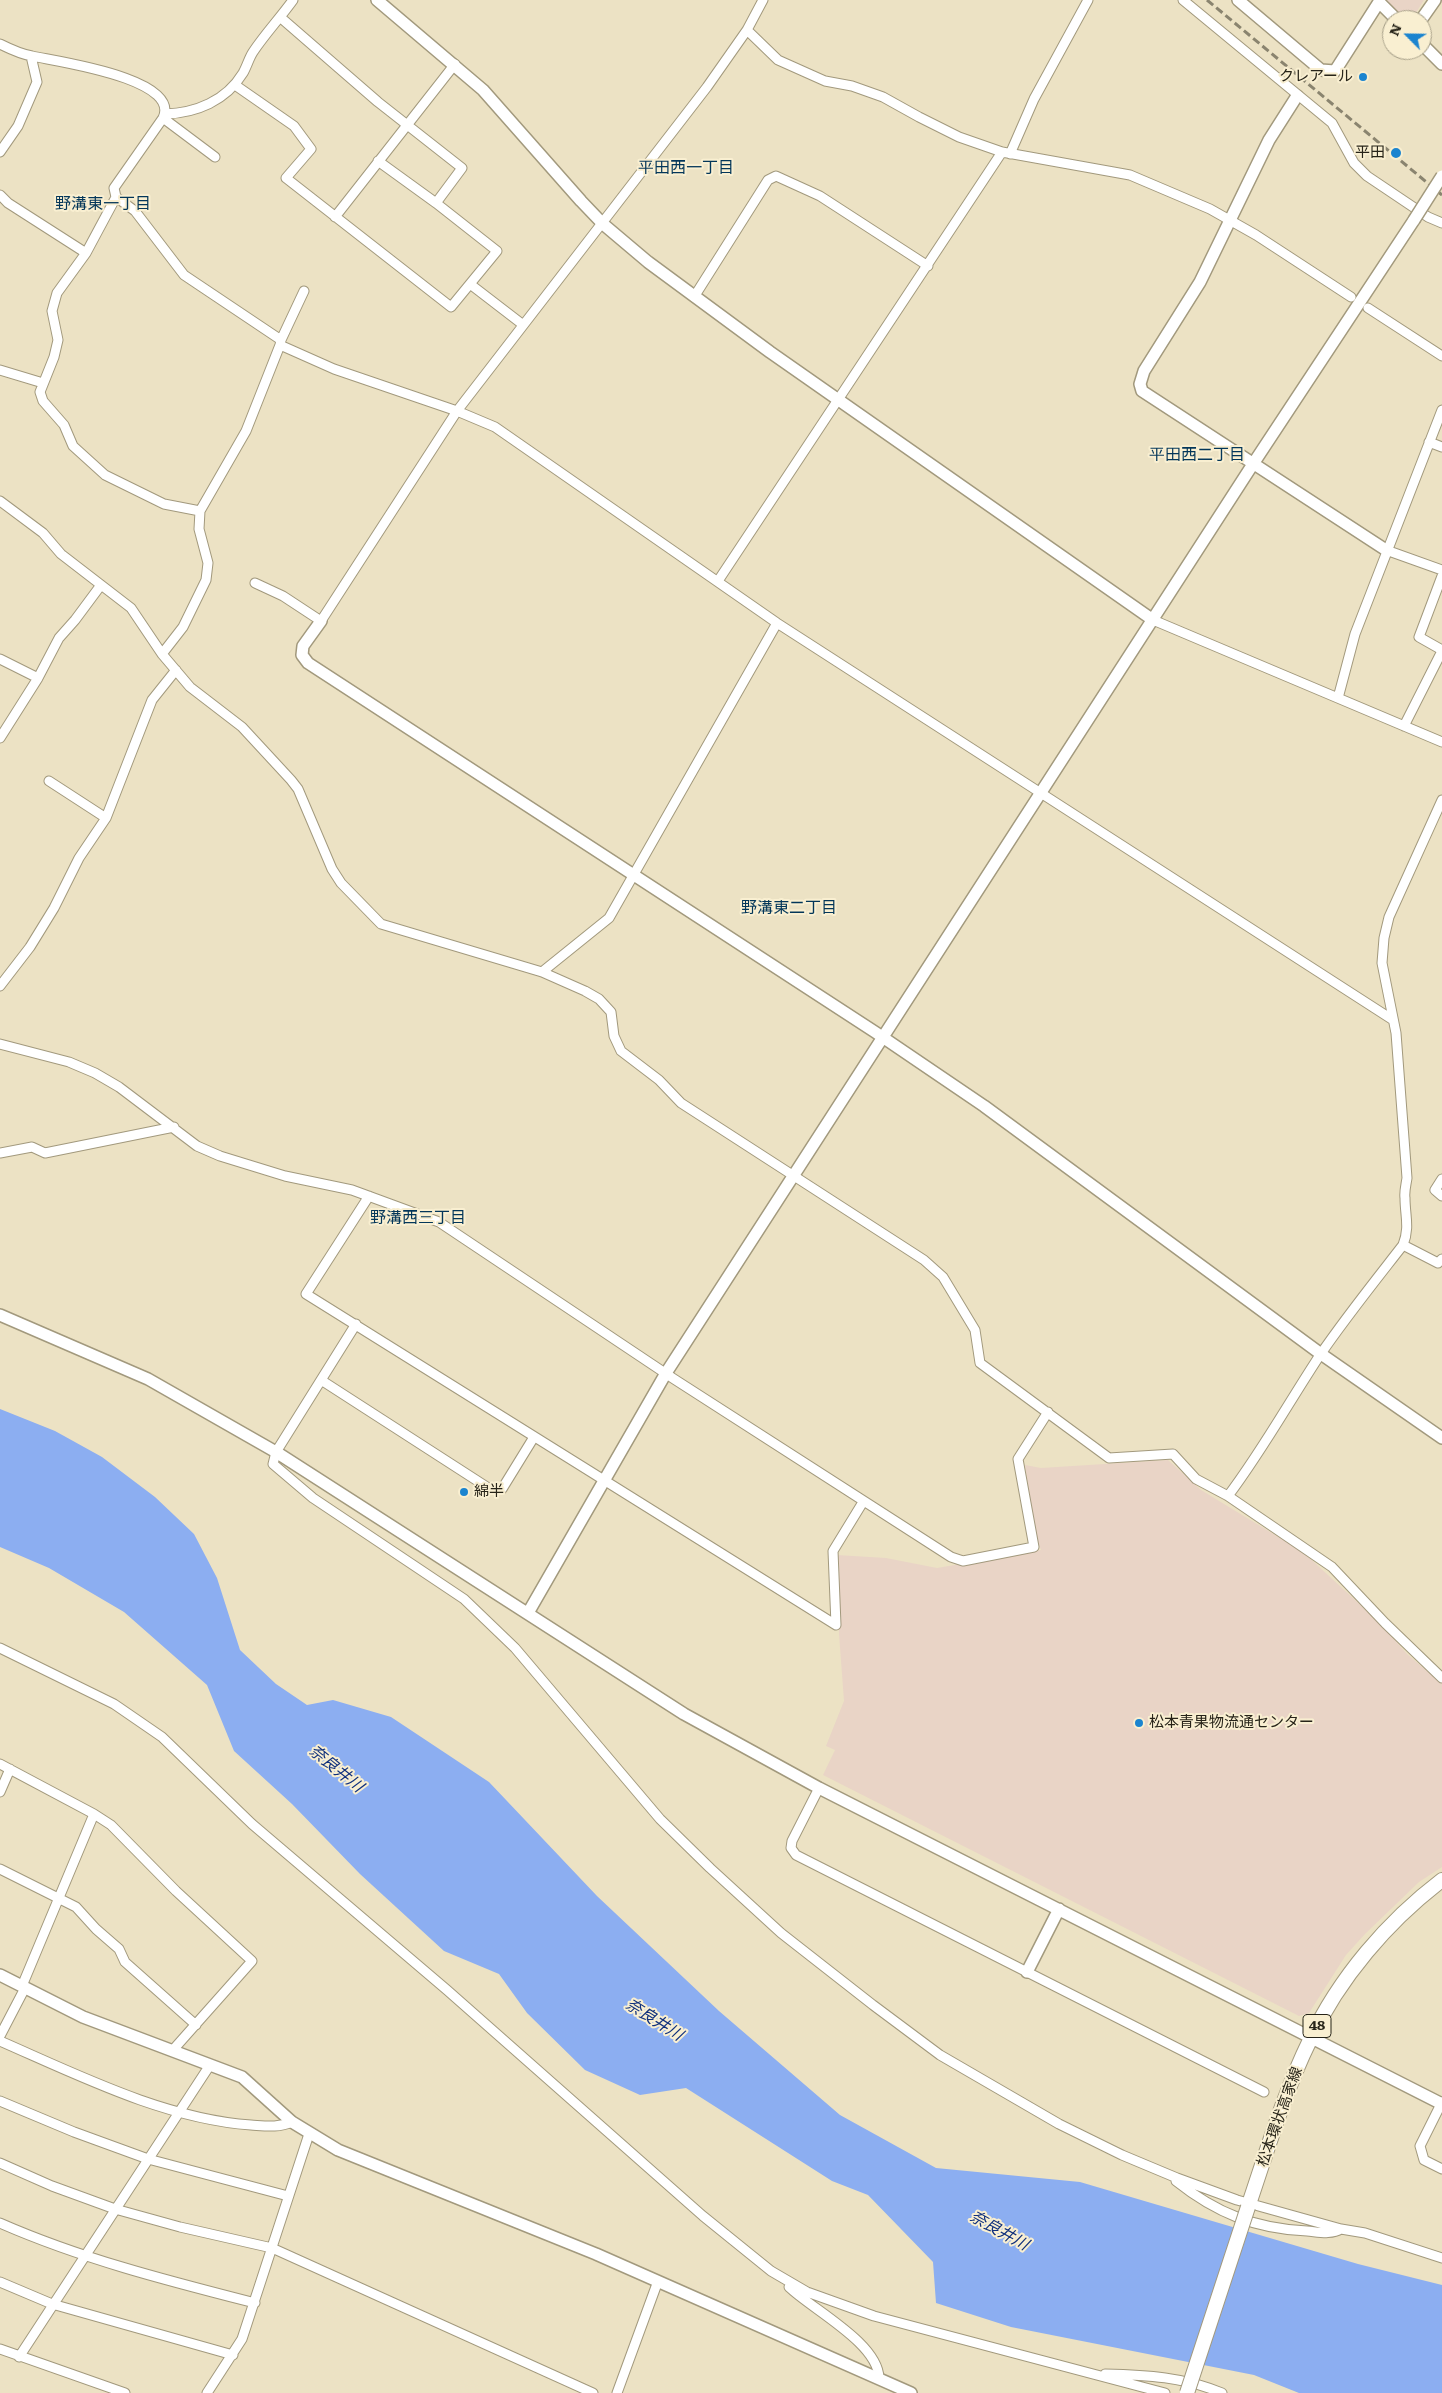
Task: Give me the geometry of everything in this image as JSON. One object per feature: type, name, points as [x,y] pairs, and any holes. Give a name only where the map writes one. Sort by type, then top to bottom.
[{"type":"main road","name":"松本環状高家線","points":[[1186,2393],[1283,2107],[1310,2038],[1330,2003],[1374,1945],[1406,1911],[1442,1880]]},
{"type":"street","points":[[164,116],[205,106],[224,95],[235,85],[244,72],[252,54],[293,0]]},
{"type":"street","points":[[377,0],[455,64],[483,90],[604,224],[648,262],[839,400],[1153,620],[1442,742]]},
{"type":"street","points":[[718,581],[928,266],[1006,153],[1088,0]]},
{"type":"street","points":[[1183,0],[1332,123],[1354,163],[1367,176],[1428,217],[1442,223]]},
{"type":"street","points":[[1238,0],[1321,70],[1335,71],[1378,1],[1387,10]]},
{"type":"street","points":[[761,1],[747,30],[707,87],[604,224],[522,324],[457,411],[303,646],[302,655],[308,663],[884,1038],[984,1106],[1322,1354],[1442,1438]]},
{"type":"street","points":[[280,17],[378,102],[462,168],[436,203]]},
{"type":"street","points":[[747,30],[778,60],[825,81],[852,86],[883,97],[959,137],[1006,153],[1130,175],[1230,219],[1351,297]]},
{"type":"street","points":[[0,44],[31,56],[106,70],[148,88],[162,102],[164,116],[114,188],[116,197],[86,253],[57,292],[52,311],[58,340],[54,357],[40,392],[43,401],[64,425],[73,446],[105,475],[164,504],[200,511]]},
{"type":"street","points":[[1432,54],[1442,64]]},
{"type":"street","points":[[0,152],[18,126],[37,82],[31,56]]},
{"type":"street","points":[[334,217],[455,64]]},
{"type":"street","points":[[235,85],[294,126],[312,149],[286,178],[451,308],[497,251],[378,161]]},
{"type":"street","points":[[1297,96],[1269,140],[1200,282],[1144,371],[1140,384],[1142,391],[1386,550],[1442,570]]},
{"type":"street","points":[[164,116],[215,157]]},
{"type":"street","points":[[694,297],[768,180],[776,176],[820,196],[928,266]]},
{"type":"street","points":[[528,1614],[666,1373],[1253,464],[1442,176]]},
{"type":"street","points":[[0,195],[8,203],[86,253]]},
{"type":"street","points":[[116,197],[135,211],[184,275],[280,343],[334,369],[457,411],[495,427],[777,623],[1393,1020]]},
{"type":"street","points":[[470,284],[522,324]]},
{"type":"street","points":[[162,654],[183,627],[206,580],[208,564],[199,529],[200,511],[246,431],[280,343],[304,291]]},
{"type":"street","points":[[1368,308],[1442,356]]},
{"type":"street","points":[[0,370],[43,383]]},
{"type":"street","points":[[1338,698],[1354,634],[1442,410]]},
{"type":"street","points":[[1429,442],[1442,447]]},
{"type":"street","points":[[0,501],[43,533],[61,554],[131,608],[162,654],[190,687],[242,727],[291,780],[298,789],[336,876],[381,924],[542,972],[599,999],[611,1012],[614,1036],[621,1051],[659,1080],[681,1103],[924,1260],[943,1277],[975,1330],[980,1363],[1109,1458],[1173,1454],[1196,1479],[1228,1496],[1332,1567],[1442,1678]]},
{"type":"street","points":[[1404,726],[1442,651],[1419,637],[1442,576]]},
{"type":"street","points":[[255,583],[283,596],[321,621]]},
{"type":"street","points":[[0,738],[38,678],[59,638],[101,585]]},
{"type":"street","points":[[542,972],[609,918],[777,623]]},
{"type":"street","points":[[0,658],[38,678]]},
{"type":"street","points":[[0,986],[30,947],[54,908],[79,858],[106,818],[152,700],[176,670]]},
{"type":"street","points":[[49,781],[106,818]]},
{"type":"street","points":[[1228,1496],[1256,1459],[1276,1423],[1322,1354],[1403,1244],[1407,1235],[1408,1222],[1404,1197],[1407,1178],[1396,1034],[1382,963],[1384,938],[1389,917],[1442,800]]},
{"type":"street","points":[[0,1044],[69,1062],[95,1073],[119,1087],[197,1146],[220,1156],[285,1176],[352,1190],[439,1222],[863,1502],[951,1557],[963,1561],[1034,1547],[1018,1459],[1048,1412]]},
{"type":"street","points":[[0,1153],[32,1147],[45,1153],[174,1127]]},
{"type":"street","points":[[1442,1179],[1435,1190],[1442,1196]]},
{"type":"street","points":[[368,1196],[306,1294],[836,1625],[833,1551],[863,1502]]},
{"type":"street","points":[[1403,1244],[1438,1263],[1442,1259]]},
{"type":"street","points":[[0,1315],[148,1379],[276,1452],[684,1714],[819,1788],[1310,2038],[1442,2103],[1420,2146],[1424,2160],[1442,2169]]},
{"type":"street","points":[[356,1324],[276,1452],[274,1464],[312,1498],[464,1599],[509,1642],[561,1700],[606,1757],[660,1819],[781,1933],[940,2055],[1003,2094],[1060,2124],[1168,2174],[1249,2205],[1341,2229],[1365,2233],[1442,2258]]},
{"type":"street","points":[[321,1380],[490,1489],[502,1489],[534,1436]]},
{"type":"street","points":[[0,1648],[114,1704],[162,1737],[252,1824],[454,1996],[703,2216],[861,2344],[875,2360],[879,2369],[879,2378]]},
{"type":"street","points":[[0,1764],[111,1825],[176,1891],[252,1961],[172,2051]]},
{"type":"street","points":[[0,1792],[10,1769]]},
{"type":"street","points":[[819,1788],[792,1841],[791,1848],[796,1855],[1264,2092]]},
{"type":"street","points":[[0,2036],[24,1987],[94,1814]]},
{"type":"street","points":[[0,1869],[76,1907],[96,1929],[120,1949],[125,1962],[196,2025]]},
{"type":"street","points":[[1027,1972],[1059,1909]]},
{"type":"street","points":[[0,1975],[83,2017],[242,2077],[251,2083],[292,2122],[338,2150],[658,2281],[911,2393]]},
{"type":"street","points":[[0,2041],[178,2113],[219,2123],[280,2127],[292,2122]]},
{"type":"street","points":[[19,2357],[210,2065]]},
{"type":"street","points":[[0,2101],[74,2132],[148,2159],[288,2196]]},
{"type":"street","points":[[207,2393],[242,2339],[309,2134]]},
{"type":"street","points":[[0,2163],[52,2186],[115,2209],[180,2227],[272,2248],[593,2393]]},
{"type":"street","points":[[1168,2174],[1189,2191],[1219,2210],[1254,2224],[1298,2231],[1334,2233],[1341,2229]]},
{"type":"street","points":[[0,2223],[84,2256],[155,2277],[255,2302]]},
{"type":"street","points":[[782,2280],[841,2306],[1164,2393]]},
{"type":"street","points":[[617,2393],[658,2281]]},
{"type":"street","points":[[0,2282],[52,2304],[233,2355]]},
{"type":"street","points":[[0,2349],[125,2393]]},
{"type":"street","points":[[1088,2373],[1152,2375],[1178,2378],[1201,2384],[1222,2393]]},
{"type":"shaded area","points":[[1385,0],[1424,0],[1418,10],[1396,10]]},
{"type":"shaded area","name":"松本青果物流通センター","points":[[1168,1460],[1201,1490],[1303,1552],[1380,1623],[1407,1654],[1442,1684],[1442,1867],[1419,1882],[1365,1934],[1346,1955],[1309,2013],[1299,2016],[823,1775],[835,1750],[826,1746],[844,1701],[839,1634],[837,1555],[886,1558],[937,1568],[1041,1550],[1035,1533],[1025,1465],[1041,1468]]},
{"type":"water","name":"奈良井川","points":[[0,1409],[55,1431],[102,1457],[155,1497],[194,1534],[217,1578],[240,1650],[276,1684],[307,1705],[333,1700],[391,1717],[489,1782],[597,1896],[719,2011],[840,2115],[936,2168],[1080,2182],[1358,2264],[1442,2285],[1442,2393],[1299,2393],[1254,2375],[1011,2327],[936,2303],[933,2262],[868,2195],[832,2181],[686,2088],[640,2095],[585,2070],[527,2013],[499,1974],[444,1951],[360,1874],[292,1804],[234,1751],[207,1685],[124,1612],[49,1568],[0,1547]]},
{"type":"railway","points":[[1207,0],[1442,195]]},
{"type":"place","name":"クレアール","points":[[1363,77]]},
{"type":"place","name":"平田","points":[[1396,153]]},
{"type":"place","name":"綿半","points":[[464,1492]]},
{"type":"place","name":"松本青果物流通センター","points":[[1139,1723]]},
{"type":"district","name":"平田西一丁目","points":[[686,168]]},
{"type":"district","name":"野溝東一丁目","points":[[103,204]]},
{"type":"district","name":"平田西二丁目","points":[[1197,455]]},
{"type":"district","name":"野溝東二丁目","points":[[789,908]]},
{"type":"district","name":"野溝西三丁目","points":[[418,1218]]}]
